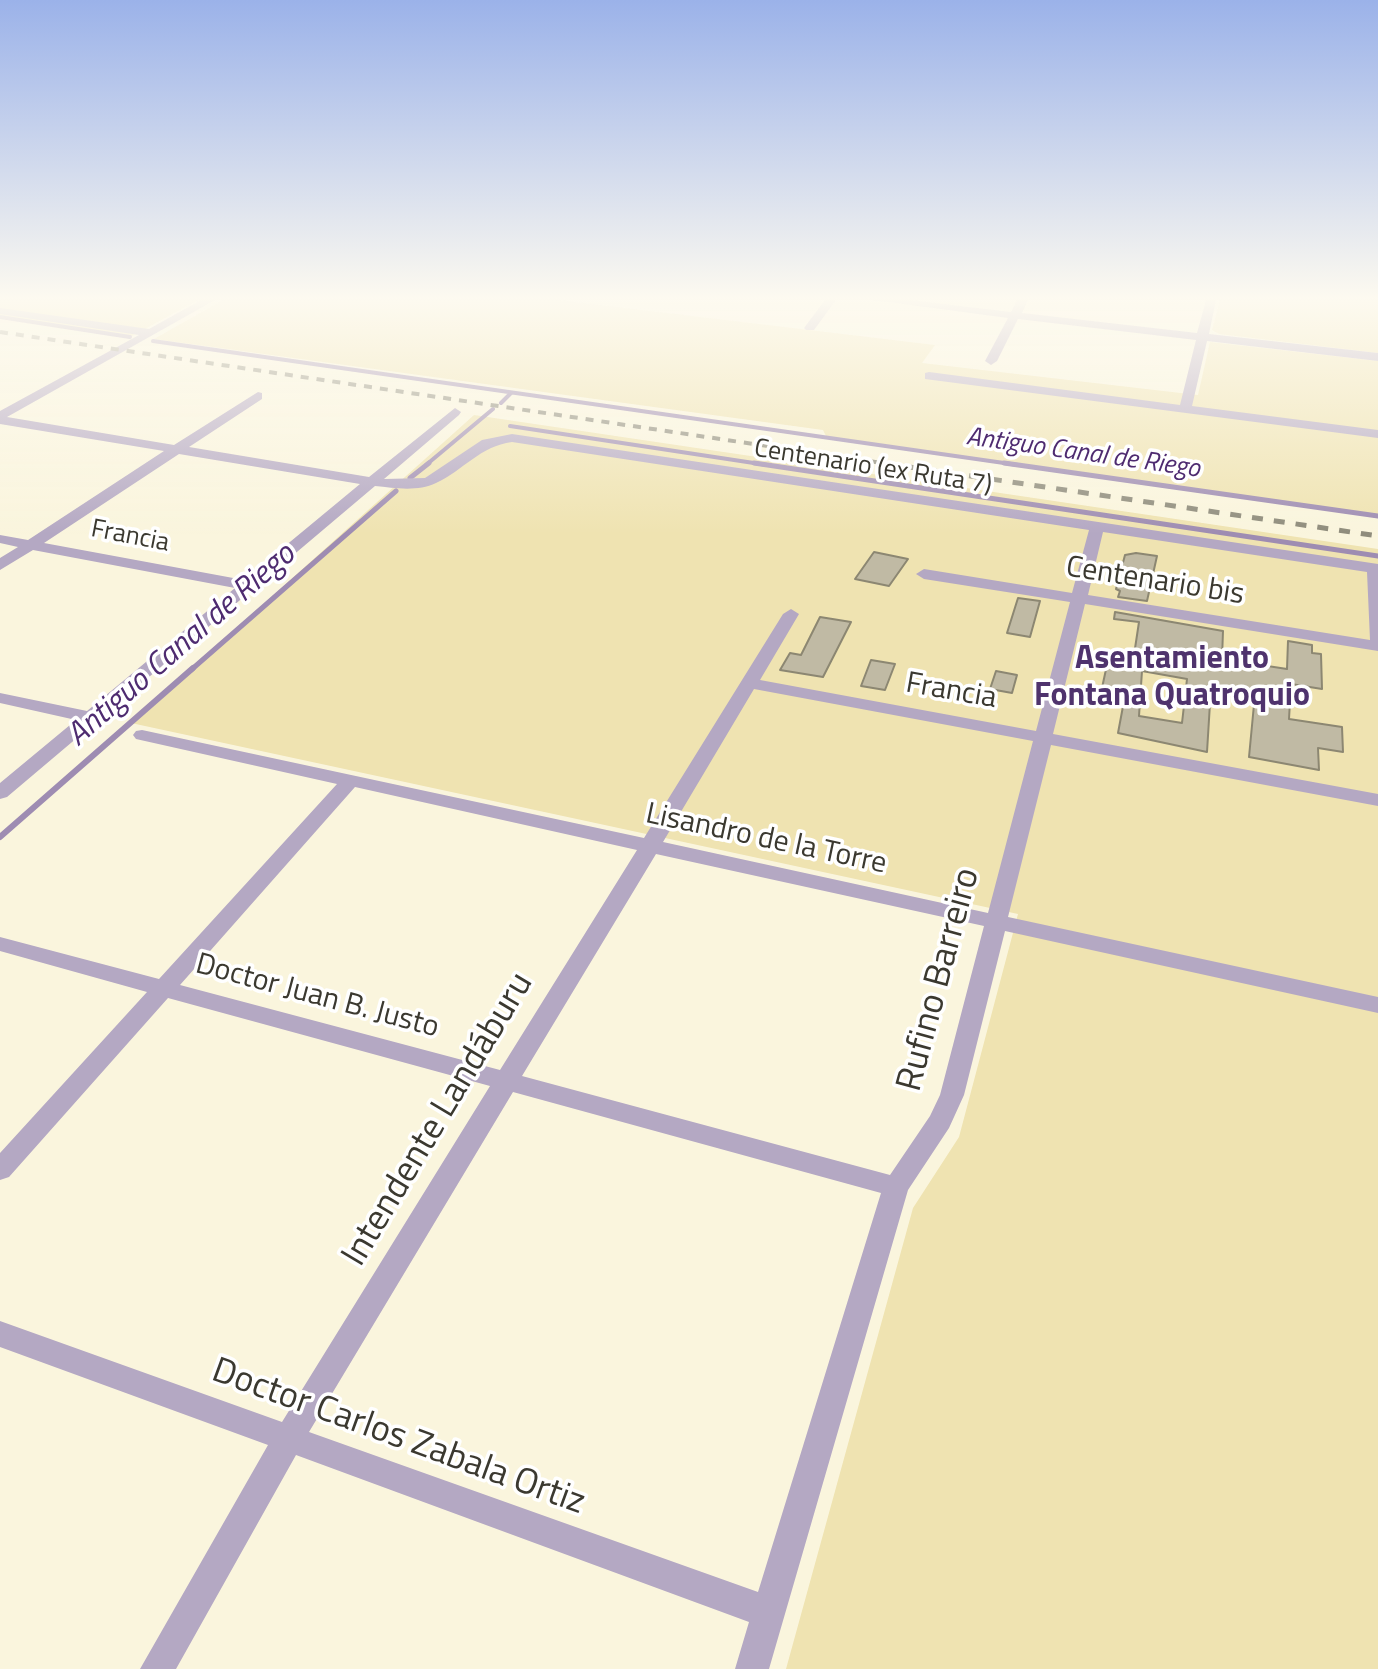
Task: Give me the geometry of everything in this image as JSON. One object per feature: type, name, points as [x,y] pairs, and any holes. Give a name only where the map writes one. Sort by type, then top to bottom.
[{"type":"street","points":[[0,418],[71,378]]},
{"type":"street","points":[[944,378],[1378,434]]},
{"type":"street","points":[[1185,409],[1192,378]]},
{"type":"street","points":[[0,565],[258,396]]},
{"type":"street","points":[[0,793],[455,412]]},
{"type":"street","name":"Centenario (ex Ruta 7)","points":[[0,418],[373,482],[414,485],[429,482],[478,444],[512,438],[1376,568]]},
{"type":"street","name":"Rufino Barreiro","points":[[752,1669],[896,1187],[940,1121],[952,1095],[1046,738],[1097,527]]},
{"type":"street","name":"Francia","points":[[0,539],[249,586]]},
{"type":"street","points":[[1376,568],[1378,643]]},
{"type":"street","name":"Centenario bis","points":[[924,574],[1378,643]]},
{"type":"street","name":"Intendente Landáburu","points":[[157,1669],[289,1438],[791,614]]},
{"type":"street","name":"Francia","points":[[749,683],[1378,800]]},
{"type":"street","points":[[0,698],[88,717]]},
{"type":"street","name":"Lisandro de la Torre","points":[[142,735],[1378,1005]]},
{"type":"street","points":[[0,1170],[351,780]]},
{"type":"street","name":"Doctor Juan B. Justo","points":[[0,944],[896,1187]]},
{"type":"street","name":"Doctor Carlos Zabala Ortiz","points":[[0,1334],[769,1613]]},
{"type":"shaded area","points":[[440,378],[1050,378],[1198,395],[1202,378],[1378,378],[1378,516],[826,436],[823,430]]},
{"type":"shaded area","points":[[474,415],[1378,549],[1378,1669],[786,1669],[913,1208],[959,1137],[1018,914],[131,723]]},
{"type":"building","points":[[874,552],[908,559],[889,586],[855,579]]},
{"type":"building","points":[[1125,555],[1157,556],[1147,601],[1118,597],[1120,591],[1116,589]]},
{"type":"building","points":[[1018,598],[1040,601],[1030,637],[1007,633]]},
{"type":"building","points":[[1115,612],[1223,631],[1222,659],[1287,669],[1288,641],[1312,645],[1312,653],[1321,654],[1322,689],[1291,684],[1289,719],[1342,727],[1343,752],[1318,748],[1319,770],[1249,757],[1255,694],[1211,687],[1207,752],[1118,733],[1124,701],[1100,697],[1110,651],[1134,655],[1139,622],[1114,619]],"holes":[[[1142,671],[1187,679],[1182,723],[1139,716]]]},
{"type":"building","points":[[820,617],[851,622],[823,677],[780,670],[790,653],[801,655]]},
{"type":"building","points":[[871,660],[895,664],[885,690],[861,686]]},
{"type":"building","points":[[996,671],[1017,675],[1012,693],[990,689]]},
{"type":"waterway","name":"Antiguo Canal de Riego","points":[[410,378],[1008,464]]},
{"type":"waterway","name":"Antiguo Canal de Riego","points":[[501,403],[511,393]]},
{"type":"waterway","name":"Antiguo Canal de Riego","points":[[426,465],[493,409]]},
{"type":"waterway","points":[[510,426],[767,465]]},
{"type":"waterway","name":"Antiguo Canal de Riego","points":[[410,478],[429,463]]},
{"type":"waterway","points":[[754,463],[1378,556]]},
{"type":"waterway","name":"Antiguo Canal de Riego","points":[[1004,463],[1008,464]]},
{"type":"waterway","name":"Antiguo Canal de Riego","points":[[1008,464],[1378,516]]},
{"type":"waterway","name":"Antiguo Canal de Riego","points":[[1008,464],[1018,465]]},
{"type":"waterway","name":"Antiguo Canal de Riego","points":[[191,670],[396,491]]},
{"type":"waterway","name":"Antiguo Canal de Riego","points":[[0,837],[193,668]]},
{"type":"railway","points":[[309,378],[895,465]]},
{"type":"railway","points":[[882,463],[1378,536]]},
{"type":"district","name":"Asentamiento Fontana Quatroquio","points":[[1172,678]]}]
